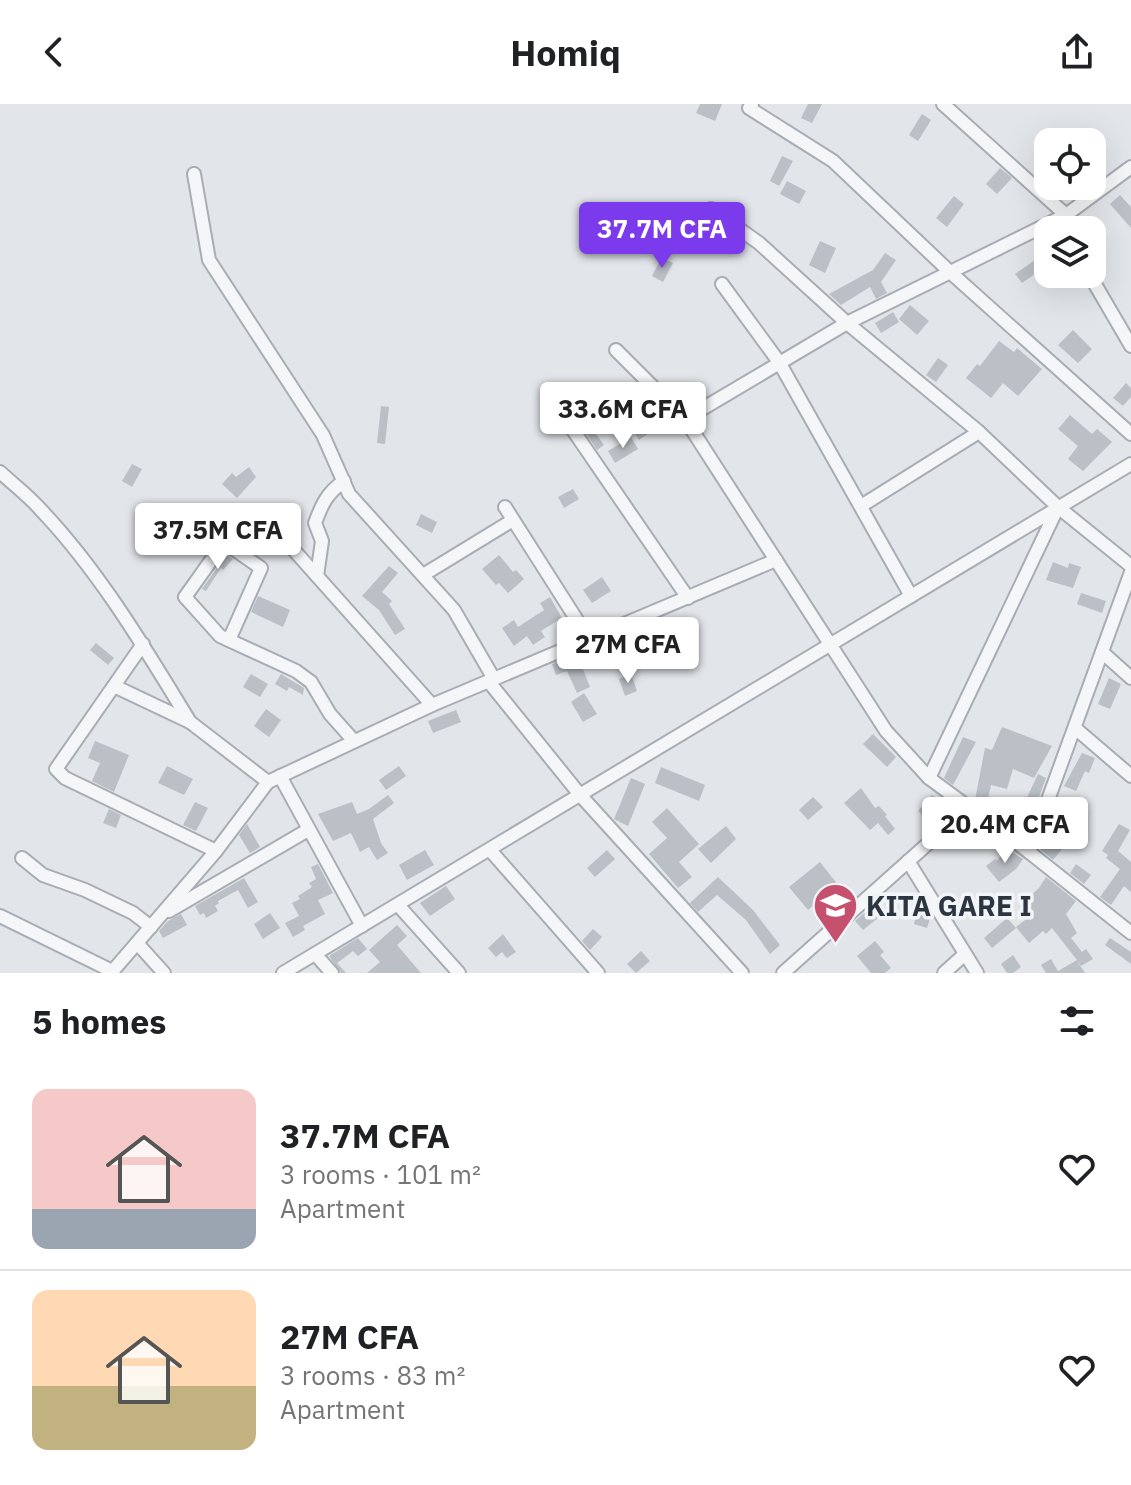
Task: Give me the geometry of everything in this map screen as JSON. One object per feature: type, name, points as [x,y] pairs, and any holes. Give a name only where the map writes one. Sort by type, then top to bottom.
[{"type":"street","points":[[752,104],[749,108],[833,161],[950,272],[1128,425]]},
{"type":"street","points":[[943,104],[1066,215]]},
{"type":"street","points":[[685,419],[847,323],[1066,215],[1131,167]]},
{"type":"street","points":[[194,174],[209,260],[323,435],[349,494],[454,610],[492,680],[581,796],[742,973]]},
{"type":"street","points":[[711,209],[759,243],[847,323],[979,432],[1058,507],[1131,566]]},
{"type":"street","points":[[722,284],[779,362],[911,596]]},
{"type":"street","points":[[1097,288],[1131,346]]},
{"type":"street","points":[[616,350],[685,419],[886,731],[929,778],[1131,933]]},
{"type":"street","points":[[562,414],[688,598]]},
{"type":"street","points":[[861,506],[979,432]]},
{"type":"street","points":[[283,973],[1131,464]]},
{"type":"street","points":[[0,472],[41,509],[105,590],[143,644],[190,722]]},
{"type":"street","points":[[317,576],[322,541],[315,523],[330,491],[344,481]]},
{"type":"street","points":[[505,507],[589,639]]},
{"type":"street","points":[[929,778],[1058,507]]},
{"type":"street","points":[[242,517],[185,597],[220,636],[296,671],[311,682],[330,714],[354,741]]},
{"type":"street","points":[[423,575],[513,520]]},
{"type":"street","points":[[224,542],[261,568],[229,640]]},
{"type":"street","points":[[292,548],[432,705]]},
{"type":"street","points":[[0,916],[112,972],[274,779],[432,705],[776,560]]},
{"type":"street","points":[[1029,852],[1131,572]]},
{"type":"street","points":[[143,644],[56,769],[65,778],[216,851]]},
{"type":"street","points":[[1102,652],[1131,678]]},
{"type":"street","points":[[114,686],[190,722],[274,779],[308,830],[362,926]]},
{"type":"street","points":[[1075,728],[1131,776]]},
{"type":"street","points":[[783,973],[969,807]]},
{"type":"street","points":[[160,916],[308,830]]},
{"type":"street","points":[[490,850],[598,973]]},
{"type":"street","points":[[22,858],[43,875],[85,890],[133,913],[151,927]]},
{"type":"street","points":[[908,861],[977,973]]},
{"type":"street","points":[[398,905],[459,973]]},
{"type":"street","points":[[137,943],[164,973]]},
{"type":"street","points":[[315,954],[332,973]]},
{"type":"street","points":[[944,973],[965,954]]},
{"type":"building","points":[[700,104],[722,104],[715,121],[696,113]]},
{"type":"building","points":[[808,104],[822,104],[812,123],[801,118]]},
{"type":"building","points":[[922,114],[931,120],[918,141],[909,135]]},
{"type":"building","points":[[782,156],[793,161],[779,186],[770,181]]},
{"type":"building","points":[[1000,168],[1012,178],[997,194],[986,184]]},
{"type":"building","points":[[787,181],[806,191],[799,204],[780,194]]},
{"type":"building","points":[[1120,195],[1131,207],[1131,228],[1110,204]]},
{"type":"building","points":[[954,196],[964,204],[947,227],[936,218]]},
{"type":"building","points":[[820,241],[836,248],[825,273],[809,265]]},
{"type":"building","points":[[885,253],[896,260],[881,282],[887,293],[876,299],[870,287],[841,305],[829,294],[873,270]]},
{"type":"building","points":[[662,257],[673,263],[663,282],[652,276]]},
{"type":"building","points":[[1034,261],[1034,275],[1022,283],[1015,274]]},
{"type":"building","points":[[910,305],[929,321],[917,335],[899,319]]},
{"type":"building","points":[[893,312],[899,322],[881,333],[875,323]]},
{"type":"building","points":[[1073,330],[1092,349],[1078,363],[1058,345]]},
{"type":"building","points":[[999,341],[1014,352],[1017,348],[1042,369],[1018,396],[1003,383],[991,398],[966,378],[977,364],[980,366]]},
{"type":"building","points":[[938,358],[948,365],[936,382],[926,375]]},
{"type":"building","points":[[1126,383],[1131,388],[1131,397],[1123,406],[1113,398]]},
{"type":"building","points":[[628,404],[649,433],[639,440],[619,410]]},
{"type":"building","points":[[381,406],[389,407],[385,444],[377,443]]},
{"type":"building","points":[[1070,415],[1092,434],[1097,429],[1112,442],[1083,471],[1068,459],[1078,446],[1058,429]]},
{"type":"building","points":[[602,416],[609,426],[596,434],[604,445],[597,450],[583,429]]},
{"type":"building","points":[[631,437],[638,449],[615,463],[608,451]]},
{"type":"building","points":[[132,464],[142,469],[132,487],[122,481]]},
{"type":"building","points":[[249,467],[256,477],[237,498],[222,484],[232,473],[236,477]]},
{"type":"building","points":[[573,489],[579,499],[564,508],[558,497]]},
{"type":"building","points":[[421,514],[437,522],[432,533],[416,525]]},
{"type":"building","points":[[226,555],[233,559],[223,570],[221,568],[206,591],[202,589]]},
{"type":"building","points":[[499,555],[513,572],[516,570],[524,579],[508,593],[482,569]]},
{"type":"building","points":[[1053,562],[1068,568],[1069,563],[1081,567],[1073,588],[1046,580]]},
{"type":"building","points":[[389,566],[398,573],[382,592],[392,601],[389,604],[405,629],[395,635],[379,610],[362,596]]},
{"type":"building","points":[[602,577],[611,591],[592,603],[583,590]]},
{"type":"building","points":[[1081,593],[1106,601],[1102,613],[1077,604]]},
{"type":"building","points":[[258,596],[290,610],[283,627],[251,612]]},
{"type":"building","points":[[550,597],[562,618],[541,631],[545,637],[533,645],[527,636],[514,646],[502,628],[514,620],[518,627],[544,610],[540,603]]},
{"type":"building","points":[[96,643],[114,658],[108,665],[90,650]]},
{"type":"building","points":[[577,654],[590,687],[577,693],[567,671],[556,675],[552,664]]},
{"type":"building","points":[[251,674],[268,684],[260,697],[243,687]]},
{"type":"building","points":[[281,674],[304,688],[303,695],[275,684]]},
{"type":"building","points":[[631,674],[637,691],[625,696],[619,679]]},
{"type":"building","points":[[1109,678],[1121,684],[1110,709],[1098,704]]},
{"type":"building","points":[[584,693],[597,714],[583,722],[571,702]]},
{"type":"building","points":[[266,709],[281,720],[269,737],[254,726]]},
{"type":"building","points":[[456,710],[461,722],[433,733],[428,721]]},
{"type":"building","points":[[1002,727],[1052,746],[1034,778],[1013,769],[1007,789],[991,785],[987,803],[975,800],[985,748],[992,750]]},
{"type":"building","points":[[873,734],[896,757],[887,767],[863,744]]},
{"type":"building","points":[[963,737],[976,742],[953,785],[944,778]]},
{"type":"building","points":[[95,741],[129,755],[114,792],[92,781],[100,763],[88,758]]},
{"type":"building","points":[[1082,753],[1095,758],[1076,791],[1064,786]]},
{"type":"building","points":[[167,766],[193,779],[184,795],[158,783]]},
{"type":"building","points":[[399,766],[406,776],[386,790],[379,780]]},
{"type":"building","points":[[661,767],[705,785],[699,801],[655,783]]},
{"type":"building","points":[[1038,774],[1046,778],[1029,824],[1017,819]]},
{"type":"building","points":[[631,778],[645,784],[628,826],[614,819]]},
{"type":"building","points":[[861,788],[875,808],[879,806],[887,815],[895,829],[888,835],[878,823],[870,830],[844,803]]},
{"type":"building","points":[[388,795],[394,803],[373,819],[388,853],[377,860],[369,847],[360,852],[351,833],[333,841],[318,814],[352,802],[357,814]]},
{"type":"building","points":[[932,795],[942,804],[928,820],[918,811]]},
{"type":"building","points":[[813,797],[823,807],[808,820],[799,810]]},
{"type":"building","points":[[195,802],[208,808],[196,831],[183,825]]},
{"type":"building","points":[[667,808],[699,844],[679,862],[692,877],[678,888],[649,854],[667,838],[652,822]]},
{"type":"building","points":[[109,809],[121,815],[116,828],[103,823]]},
{"type":"building","points":[[247,824],[260,847],[250,853],[239,835]]},
{"type":"building","points":[[1119,824],[1130,830],[1118,851],[1131,862],[1131,892],[1124,886],[1111,905],[1100,897],[1120,869],[1102,851]]},
{"type":"building","points":[[726,826],[736,839],[711,863],[698,849]]},
{"type":"building","points":[[1053,830],[1068,842],[1053,860],[1040,849]]},
{"type":"building","points":[[1006,848],[1023,859],[999,882],[986,866],[995,859],[997,861]]},
{"type":"building","points":[[425,850],[434,865],[407,880],[399,865]]},
{"type":"building","points":[[607,850],[615,859],[595,877],[587,868]]},
{"type":"building","points":[[820,862],[850,900],[839,909],[827,893],[808,910],[789,887]]},
{"type":"building","points":[[318,864],[333,893],[318,900],[325,914],[303,926],[305,930],[293,937],[285,923],[299,916],[292,903],[312,887],[309,883],[316,879],[311,867]]},
{"type":"building","points":[[1076,864],[1091,875],[1084,884],[1070,873]]},
{"type":"building","points":[[718,877],[753,910],[780,945],[770,954],[746,920],[717,895],[698,912],[690,903]]},
{"type":"building","points":[[1046,877],[1076,901],[1066,914],[1077,933],[1071,938],[1082,952],[1086,949],[1093,959],[1081,966],[1077,961],[1085,973],[1046,973],[1041,965],[1051,959],[1058,971],[1077,960],[1052,928],[1046,934],[1043,931],[1029,943],[1016,927],[1029,917],[1019,906]]},
{"type":"building","points":[[244,878],[258,902],[248,908],[238,890],[218,901],[215,906],[218,911],[206,918],[204,913],[200,915],[195,906]]},
{"type":"building","points":[[446,886],[455,899],[430,916],[420,903]]},
{"type":"building","points":[[919,905],[926,907],[931,915],[927,928],[914,924]]},
{"type":"building","points":[[870,908],[878,918],[863,930],[855,921]]},
{"type":"building","points":[[270,913],[280,928],[263,939],[254,924]]},
{"type":"building","points":[[181,914],[187,925],[163,938],[159,931],[168,921]]},
{"type":"building","points":[[1007,918],[1016,928],[992,948],[984,938]]},
{"type":"building","points":[[397,925],[407,936],[397,945],[421,973],[367,973],[380,962],[369,950]]},
{"type":"building","points":[[593,929],[602,937],[590,950],[582,941]]},
{"type":"building","points":[[503,934],[516,952],[507,958],[502,952],[496,957],[488,948]]},
{"type":"building","points":[[358,938],[367,949],[358,956],[353,951],[337,963],[346,973],[341,973],[329,956]]},
{"type":"building","points":[[1110,938],[1131,952],[1131,964],[1105,945]]},
{"type":"building","points":[[875,941],[884,952],[880,955],[891,968],[885,973],[871,973],[857,956]]},
{"type":"building","points":[[641,951],[650,961],[636,973],[627,964]]},
{"type":"building","points":[[1013,955],[1021,967],[1007,973],[1001,964]]},
{"type":"place","name":"KITA GARE I","points":[[835,944]]}]
